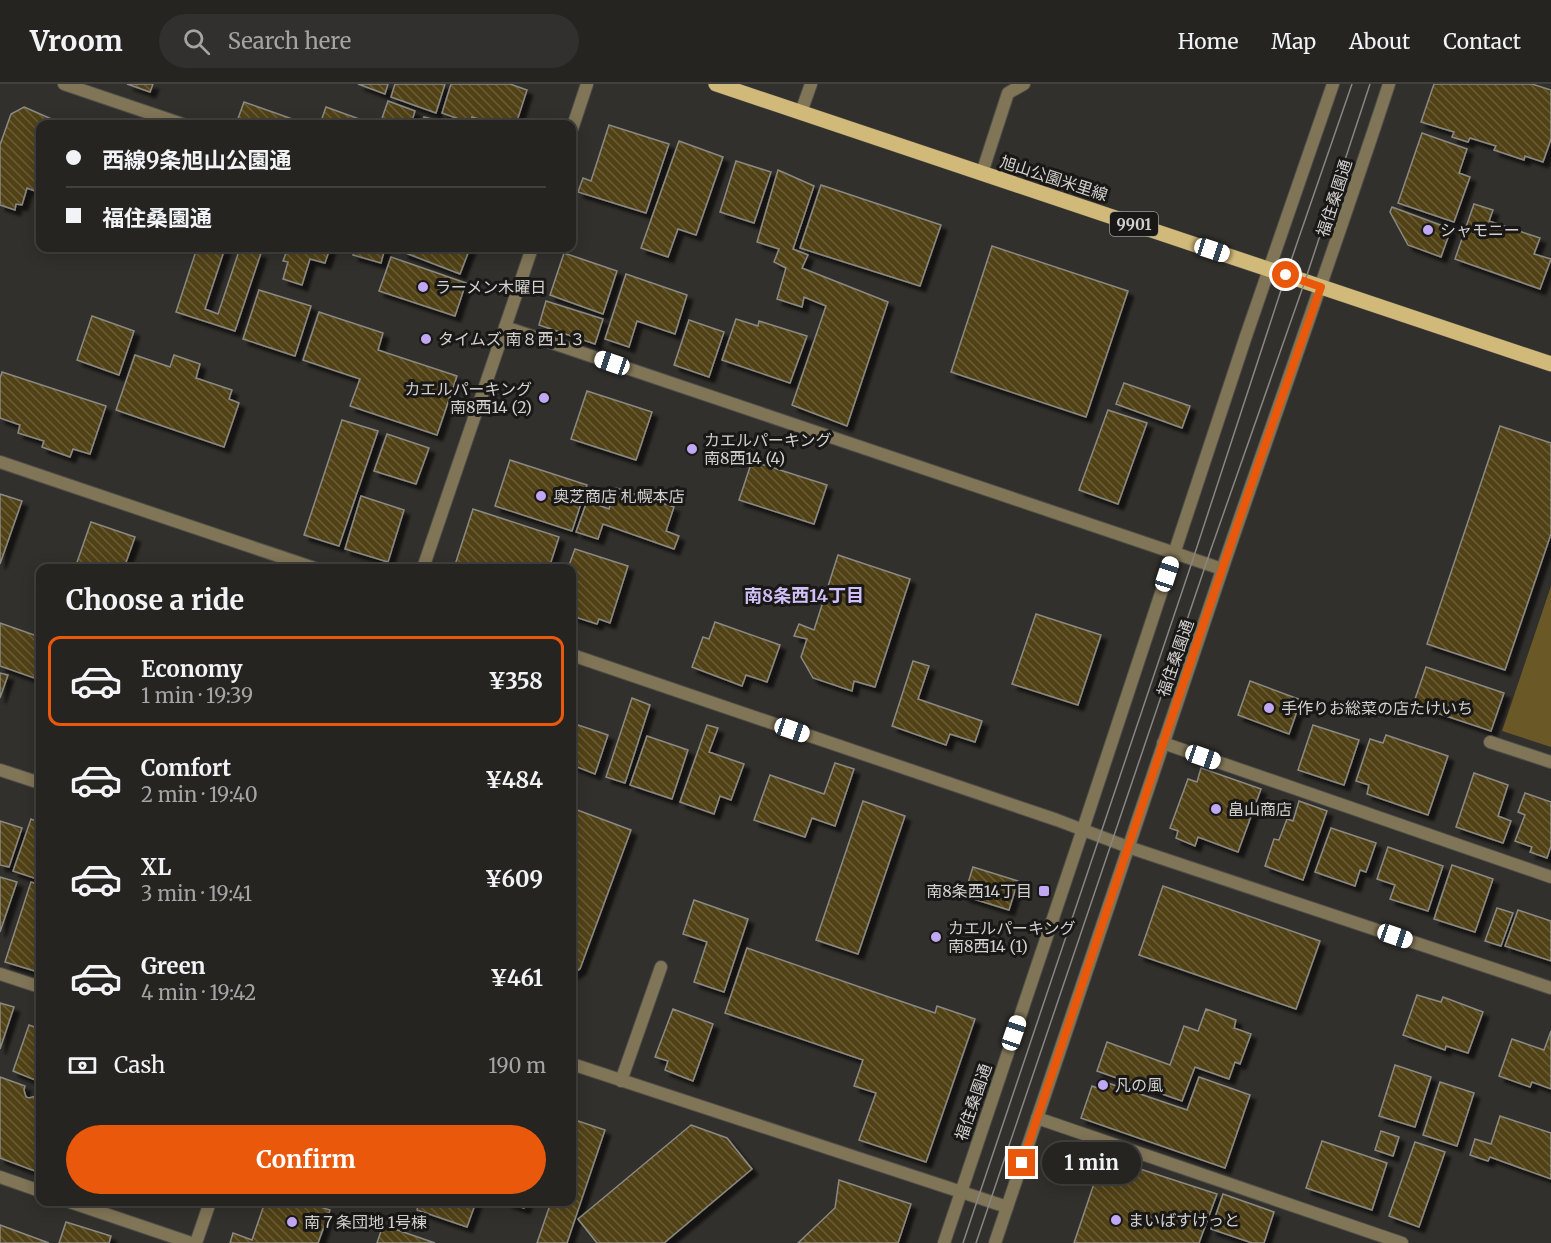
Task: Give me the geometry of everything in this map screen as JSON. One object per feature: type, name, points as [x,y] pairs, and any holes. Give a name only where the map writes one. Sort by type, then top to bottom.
[{"type":"main road","name":"旭山公園米里線","points":[[716,84],[1551,364]]},
{"type":"street","points":[[64,84],[170,120]]},
{"type":"street","points":[[575,120],[587,84]]},
{"type":"street","points":[[801,112],[811,84]]},
{"type":"street","points":[[982,173],[1008,93],[1024,84]]},
{"type":"street","name":"福住桑園通","points":[[944,1243],[1246,336],[1333,84]]},
{"type":"street","name":"福住桑園通","points":[[995,1243],[1222,568],[1321,287],[1389,84]]},
{"type":"street","points":[[424,564],[531,252]]},
{"type":"street","points":[[505,327],[1222,568]]},
{"type":"street","points":[[0,462],[302,564]]},
{"type":"street","points":[[576,656],[1083,829],[1128,847],[1551,988]]},
{"type":"street","points":[[1490,742],[1551,762]]},
{"type":"street","points":[[1163,743],[1551,877]]},
{"type":"street","points":[[0,770],[36,782]]},
{"type":"street","points":[[621,1081],[661,967]]},
{"type":"street","points":[[0,974],[36,986]]},
{"type":"street","points":[[576,1065],[1007,1207]]},
{"type":"street","points":[[1037,1118],[1402,1243]]},
{"type":"street","points":[[0,1178],[36,1190]]},
{"type":"street","points":[[82,1206],[191,1243]]},
{"type":"street","points":[[196,1243],[209,1206]]},
{"type":"shaded area","points":[[1551,586],[1551,747],[1502,731]]},
{"type":"building","points":[[127,84],[153,84],[150,92]]},
{"type":"building","points":[[358,84],[388,84],[385,94]]},
{"type":"building","points":[[395,84],[445,84],[436,113],[391,97]]},
{"type":"building","points":[[451,84],[510,84],[527,90],[517,120],[482,120],[472,117],[471,120],[462,120],[442,113]]},
{"type":"building","points":[[1434,84],[1532,84],[1551,90],[1551,139],[1543,162],[1525,156],[1524,160],[1494,150],[1496,146],[1470,138],[1468,142],[1452,137],[1454,132],[1421,122]]},
{"type":"building","points":[[388,101],[415,111],[412,120],[381,120]]},
{"type":"building","points":[[244,102],[295,120],[237,120]]},
{"type":"building","points":[[24,107],[54,120],[36,120],[36,191],[27,188],[22,205],[16,204],[15,210],[0,205],[0,145],[11,114]]},
{"type":"building","points":[[326,107],[362,120],[321,120]]},
{"type":"building","points":[[609,125],[669,144],[646,213],[578,192],[583,178],[591,181]]},
{"type":"building","points":[[1422,133],[1467,149],[1459,173],[1470,177],[1454,222],[1398,203]]},
{"type":"building","points":[[679,141],[723,157],[696,235],[678,229],[668,257],[641,248]]},
{"type":"building","points":[[736,161],[771,172],[754,223],[720,212]]},
{"type":"building","points":[[778,170],[814,186],[793,249],[808,255],[802,268],[888,302],[847,426],[792,405],[826,306],[804,297],[802,307],[777,299],[786,268],[774,262],[779,249],[757,242]]},
{"type":"building","points":[[821,185],[941,225],[920,286],[800,248]]},
{"type":"building","points":[[1474,204],[1493,210],[1489,221],[1540,238],[1534,254],[1551,259],[1540,289],[1455,259]]},
{"type":"building","points":[[1392,207],[1451,229],[1441,257],[1408,245],[1390,212]]},
{"type":"building","points":[[992,246],[1128,291],[1086,417],[951,372]]},
{"type":"building","points":[[196,252],[224,252],[205,309],[218,314],[239,252],[261,253],[235,331],[176,312]]},
{"type":"building","points":[[286,252],[329,252],[325,263],[310,259],[302,285],[283,279],[288,262],[283,261]]},
{"type":"building","points":[[354,252],[384,252],[381,263],[353,255]]},
{"type":"building","points":[[403,252],[468,252],[460,274]]},
{"type":"building","points":[[564,253],[617,271],[603,314],[550,295]]},
{"type":"building","name":"ラーメン木曜日","points":[[391,257],[466,283],[455,316],[379,291]]},
{"type":"building","points":[[626,274],[687,295],[675,334],[637,321],[629,347],[605,339]]},
{"type":"building","points":[[259,290],[311,306],[295,356],[243,339]]},
{"type":"building","points":[[546,301],[603,319],[595,344],[539,325]]},
{"type":"building","points":[[319,312],[383,333],[378,350],[457,376],[437,435],[350,406],[360,379],[303,360]]},
{"type":"building","points":[[92,316],[134,331],[119,375],[77,360]]},
{"type":"building","points":[[736,319],[758,326],[759,321],[807,336],[790,383],[722,360]]},
{"type":"building","points":[[689,320],[724,332],[709,377],[674,365]]},
{"type":"building","points":[[135,355],[170,367],[174,355],[200,364],[196,378],[232,390],[229,399],[239,403],[224,447],[116,410]]},
{"type":"building","points":[[2,372],[106,406],[90,454],[73,449],[70,457],[42,447],[44,441],[18,433],[20,425],[0,418]]},
{"type":"building","points":[[1124,383],[1190,406],[1182,428],[1116,404]]},
{"type":"building","points":[[587,391],[652,412],[636,460],[571,439]]},
{"type":"building","points":[[1108,410],[1147,423],[1118,504],[1079,490]]},
{"type":"building","points":[[342,420],[378,431],[339,546],[304,535]]},
{"type":"building","points":[[1500,426],[1551,443],[1551,534],[1505,670],[1427,644]]},
{"type":"building","points":[[387,434],[429,448],[416,484],[374,471]]},
{"type":"building","name":"奥芝商店 札幌本店","points":[[510,460],[587,485],[572,531],[495,506]]},
{"type":"building","points":[[752,461],[827,485],[814,524],[739,500]]},
{"type":"building","points":[[616,488],[674,507],[666,531],[679,536],[674,549],[603,524],[598,539],[576,532],[587,501],[609,509]]},
{"type":"building","points":[[0,494],[22,501],[0,564]]},
{"type":"building","points":[[361,496],[404,510],[388,562],[345,549]]},
{"type":"building","points":[[473,509],[559,537],[550,564],[455,564]]},
{"type":"building","points":[[91,522],[135,537],[125,564],[76,564]]},
{"type":"building","points":[[575,549],[628,566],[610,623],[599,619],[597,624],[576,617],[576,564],[569,564]]},
{"type":"building","points":[[838,555],[910,579],[875,687],[854,681],[852,691],[813,678],[801,657],[807,639],[794,636],[799,624],[814,630]]},
{"type":"building","points":[[1036,614],[1101,635],[1078,705],[1012,684]]},
{"type":"building","points":[[715,622],[780,645],[767,682],[746,675],[742,686],[692,667],[703,637],[709,639]]},
{"type":"building","points":[[0,623],[36,636],[36,679],[0,666]]},
{"type":"building","points":[[913,661],[929,666],[918,699],[982,721],[975,742],[950,734],[946,745],[892,726]]},
{"type":"building","points":[[1426,667],[1504,693],[1491,731],[1413,705]]},
{"type":"building","points":[[0,673],[8,675],[0,698]]},
{"type":"building","name":"手作りお総菜の店たけいち","points":[[1250,681],[1301,700],[1289,734],[1238,715]]},
{"type":"building","points":[[632,698],[650,705],[625,783],[606,777]]},
{"type":"building","points":[[576,724],[608,735],[595,774],[576,767]]},
{"type":"building","points":[[707,725],[718,728],[709,752],[744,764],[731,800],[720,796],[714,814],[680,802]]},
{"type":"building","points":[[1313,725],[1359,740],[1344,785],[1298,770]]},
{"type":"building","points":[[1386,735],[1448,756],[1428,815],[1367,794],[1369,785],[1356,781],[1370,739],[1383,743]]},
{"type":"building","points":[[647,736],[688,750],[672,799],[630,785]]},
{"type":"building","points":[[835,763],[854,769],[835,826],[812,818],[805,837],[754,820],[770,775],[824,794]]},
{"type":"building","name":"畠山商店","points":[[1201,768],[1261,789],[1238,852],[1198,837],[1195,846],[1176,838],[1178,831],[1170,828],[1188,779],[1197,782]]},
{"type":"building","points":[[1474,773],[1508,785],[1498,816],[1511,821],[1503,843],[1456,827]]},
{"type":"building","points":[[1525,793],[1551,802],[1551,846],[1547,858],[1530,852],[1532,847],[1515,841],[1525,815],[1518,812]]},
{"type":"building","points":[[863,801],[905,816],[858,954],[816,940]]},
{"type":"building","points":[[1299,801],[1327,811],[1303,880],[1265,866],[1274,839],[1279,840],[1287,819],[1293,821]]},
{"type":"building","points":[[576,809],[631,830],[580,969],[576,972]]},
{"type":"building","points":[[31,819],[36,821],[36,879],[13,871]]},
{"type":"building","points":[[0,821],[22,828],[9,867],[0,865]]},
{"type":"building","points":[[1331,828],[1376,843],[1366,872],[1360,870],[1355,886],[1315,872]]},
{"type":"building","points":[[1388,847],[1443,866],[1428,911],[1390,899],[1395,885],[1377,879]]},
{"type":"building","points":[[1452,865],[1493,879],[1475,932],[1434,919]]},
{"type":"building","points":[[973,867],[1018,881],[1009,910],[964,896]]},
{"type":"building","points":[[0,877],[17,882],[0,932]]},
{"type":"building","points":[[31,882],[36,884],[35,971],[5,962]]},
{"type":"building","points":[[1163,886],[1320,941],[1296,1009],[1139,955]]},
{"type":"building","points":[[694,900],[748,919],[724,992],[694,982],[707,942],[683,934]]},
{"type":"building","points":[[1497,908],[1513,913],[1501,946],[1485,941]]},
{"type":"building","points":[[1518,910],[1551,921],[1551,961],[1505,946]]},
{"type":"building","points":[[747,948],[935,1013],[937,1006],[975,1019],[926,1162],[859,1140],[876,1093],[854,1086],[863,1060],[725,1013]]},
{"type":"building","points":[[1417,995],[1441,1002],[1443,997],[1483,1012],[1468,1053],[1446,1046],[1445,1050],[1403,1035]]},
{"type":"building","points":[[0,1003],[14,1007],[0,1049]]},
{"type":"building","points":[[673,1009],[713,1024],[693,1081],[665,1070],[668,1061],[655,1057]]},
{"type":"building","points":[[1206,1009],[1236,1020],[1234,1028],[1251,1034],[1240,1064],[1235,1062],[1229,1079],[1195,1067],[1182,1101],[1097,1071],[1107,1042],[1170,1065],[1184,1026],[1198,1031]]},
{"type":"building","points":[[29,1025],[36,1028],[36,1080],[13,1071]]},
{"type":"building","points":[[1551,1031],[1551,1089],[1532,1082],[1530,1087],[1499,1076],[1512,1039],[1544,1050]]},
{"type":"building","points":[[1395,1065],[1431,1077],[1415,1127],[1379,1116]]},
{"type":"building","points":[[0,1077],[25,1086],[26,1097],[36,1096],[36,1172],[0,1158]]},
{"type":"building","points":[[1199,1077],[1250,1095],[1225,1168],[1081,1118],[1092,1086],[1103,1090],[1105,1082],[1187,1110]]},
{"type":"building","points":[[1440,1082],[1474,1093],[1457,1146],[1423,1135]]},
{"type":"building","points":[[1500,1116],[1551,1133],[1551,1179],[1490,1157],[1488,1161],[1470,1155],[1475,1139],[1491,1144]]},
{"type":"building","points":[[576,1120],[605,1130],[567,1243],[537,1243],[550,1206],[576,1206]]},
{"type":"building","points":[[691,1125],[727,1138],[752,1169],[664,1243],[597,1243],[578,1219]]},
{"type":"building","points":[[1381,1131],[1399,1137],[1393,1156],[1375,1150]]},
{"type":"building","points":[[1322,1141],[1387,1163],[1372,1210],[1306,1188]]},
{"type":"building","points":[[1415,1142],[1445,1152],[1419,1227],[1389,1216]]},
{"type":"building","points":[[1103,1157],[1217,1194],[1199,1243],[1074,1243]]},
{"type":"building","points":[[839,1180],[911,1204],[898,1243],[798,1243],[835,1208]]},
{"type":"building","points":[[1223,1194],[1274,1212],[1264,1243],[1252,1243],[1211,1229]]},
{"type":"building","name":"南７条団地 1号棟","points":[[264,1206],[317,1206],[330,1210],[318,1243],[230,1243],[233,1233],[252,1240]]},
{"type":"building","points":[[418,1206],[475,1206],[467,1227],[417,1210]]},
{"type":"building","points":[[66,1222],[111,1236],[109,1243],[59,1243]]},
{"type":"building","points":[[0,1225],[49,1243],[0,1243]]},
{"type":"building","points":[[383,1225],[435,1243],[377,1243]]},
{"type":"tram line","points":[[963,1243],[1352,84]]},
{"type":"tram line","points":[[976,1243],[1210,552],[1305,281],[1370,84]]},
{"type":"place","name":"シャモニー","points":[[1428,230]]},
{"type":"place","name":"ラーメン木曜日","points":[[423,287]]},
{"type":"place","name":"タイムズ 南８西１３","points":[[426,339]]},
{"type":"place","name":"カエルパーキング 南8西14 (2)","points":[[544,398]]},
{"type":"place","name":"カエルパーキング 南8西14 (4)","points":[[692,449]]},
{"type":"place","name":"奥芝商店 札幌本店","points":[[541,496]]},
{"type":"place","name":"手作りお総菜の店たけいち","points":[[1269,708]]},
{"type":"place","name":"畠山商店","points":[[1216,809]]},
{"type":"place","name":"南8条西14丁目","points":[[1044,891]]},
{"type":"place","name":"カエルパーキング 南8西14 (1)","points":[[936,937]]},
{"type":"place","name":"凡の風","points":[[1103,1085]]},
{"type":"place","name":"まいばすけっと","points":[[1116,1220]]},
{"type":"place","name":"南７条団地 1号棟","points":[[292,1222]]},
{"type":"district","name":"南8条西14丁目","points":[[804,595]]},
{"type":"route","points":[[1022,1163],[1222,568],[1321,287],[1286,275]]}]
